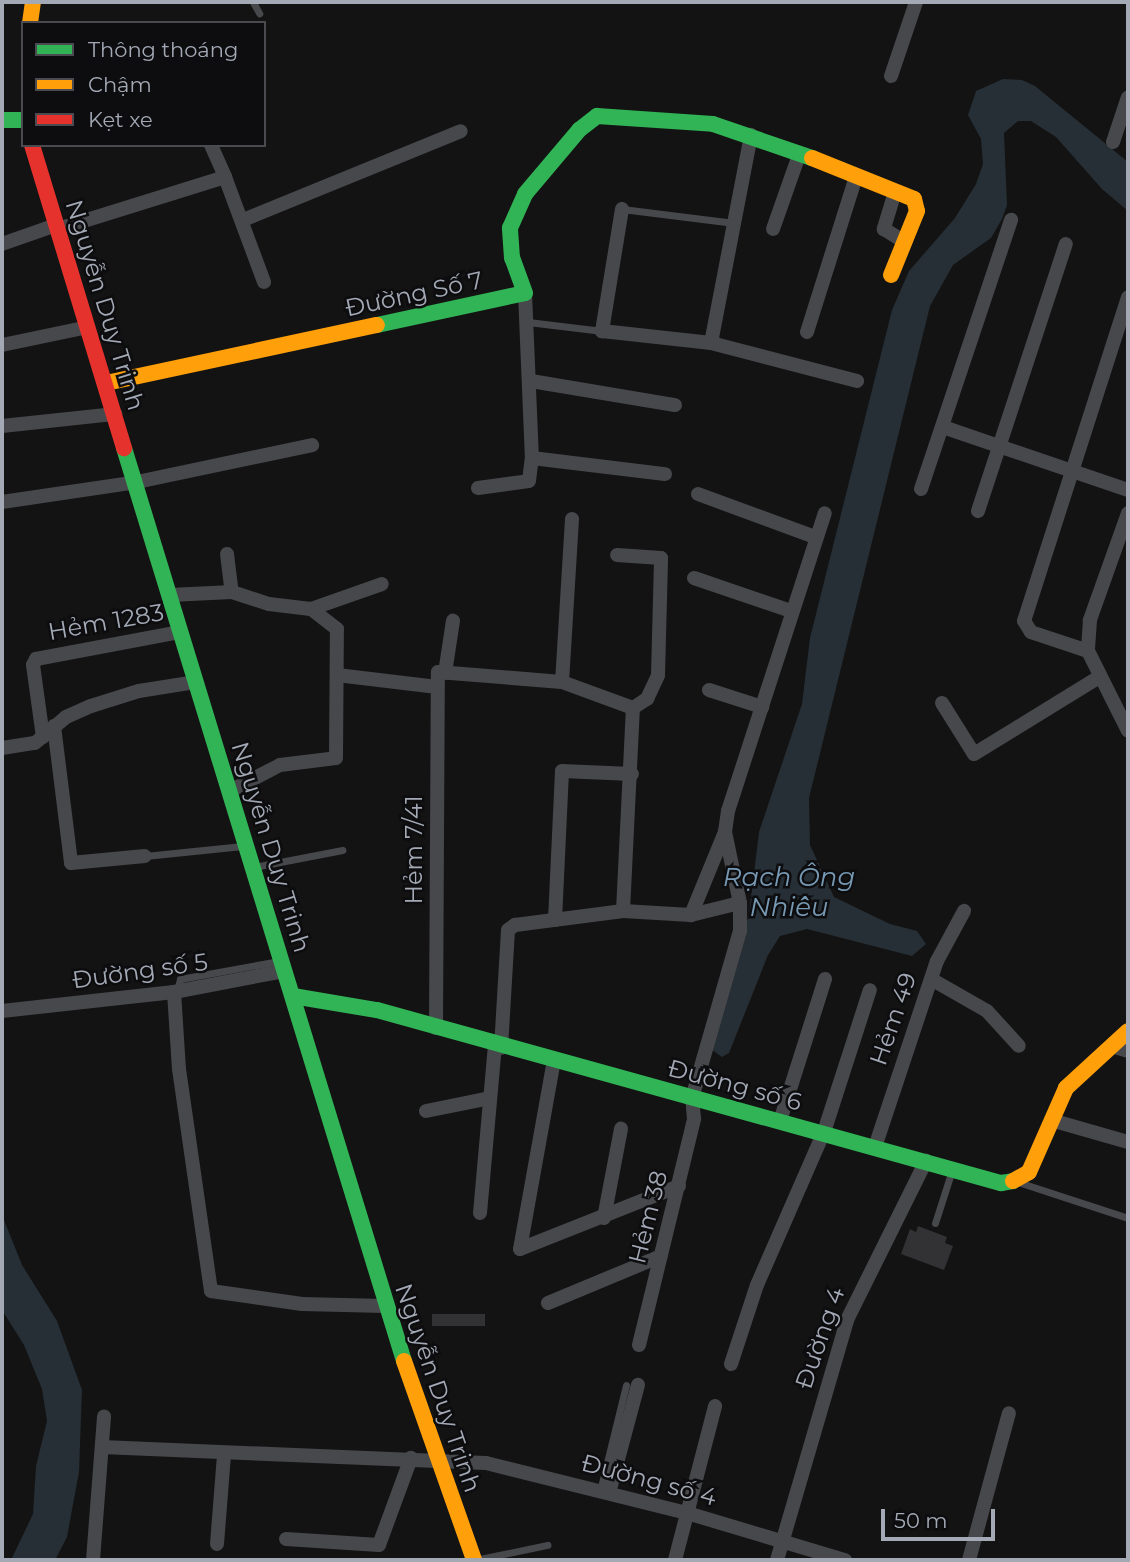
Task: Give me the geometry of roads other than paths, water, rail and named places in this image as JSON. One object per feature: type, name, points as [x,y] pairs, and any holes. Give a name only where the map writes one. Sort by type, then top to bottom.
[{"type":"street","points":[[30,21],[33,2]]},
{"type":"street","points":[[891,76],[916,2]]},
{"type":"street","points":[[1113,142],[1128,97]]},
{"type":"street","name":"Đường Số 7","points":[[106,383],[525,293],[512,258],[510,228],[525,194],[579,130],[597,116],[713,124],[751,135]]},
{"type":"street","points":[[2,120],[21,120]]},
{"type":"street","points":[[243,220],[461,131]]},
{"type":"street","points":[[711,343],[751,135],[914,199],[918,206],[891,275]]},
{"type":"street","name":"Nguyễn Duy Trinh","points":[[33,147],[137,482],[385,1306],[474,1560]]},
{"type":"street","points":[[212,147],[243,220],[264,282]]},
{"type":"street","points":[[773,229],[799,155]]},
{"type":"street","points":[[2,244],[225,177]]},
{"type":"street","points":[[807,332],[856,177]]},
{"type":"street","points":[[895,192],[884,229],[905,242]]},
{"type":"street","points":[[622,209],[602,331],[711,343],[857,381]]},
{"type":"street","points":[[921,489],[1011,220]]},
{"type":"street","points":[[978,511],[1066,244]]},
{"type":"street","points":[[478,488],[529,481],[532,458],[531,381],[525,293]]},
{"type":"street","points":[[1088,651],[1031,632],[1024,621],[1128,297]]},
{"type":"street","points":[[2,345],[88,327]]},
{"type":"street","points":[[531,381],[675,405]]},
{"type":"street","points":[[2,426],[116,414]]},
{"type":"street","points":[[943,427],[1128,490]]},
{"type":"street","points":[[2,502],[137,482],[312,445]]},
{"type":"street","points":[[532,458],[665,474]]},
{"type":"street","points":[[698,494],[815,537]]},
{"type":"street","points":[[691,915],[725,832],[791,611],[825,513]]},
{"type":"street","points":[[1128,513],[1090,620],[1088,651],[1128,731]]},
{"type":"street","points":[[562,682],[572,519]]},
{"type":"street","points":[[227,554],[232,592]]},
{"type":"street","points":[[617,555],[660,558],[657,675],[648,699],[633,708]]},
{"type":"street","points":[[694,578],[791,611]]},
{"type":"street","points":[[170,595],[232,592],[269,604],[311,609],[382,584]]},
{"type":"street","points":[[230,791],[280,765],[336,758],[337,629],[311,609]]},
{"type":"street","name":"Hẻm 7/41","points":[[436,1028],[440,677],[453,621]]},
{"type":"street","name":"Hẻm 1283","points":[[49,731],[33,665],[36,659],[180,632]]},
{"type":"street","points":[[337,675],[562,682],[633,708]]},
{"type":"street","points":[[942,703],[974,754],[1099,677]]},
{"type":"street","points":[[2,748],[36,743],[49,731],[91,705],[139,691],[196,682]]},
{"type":"street","points":[[709,690],[762,707]]},
{"type":"street","points":[[623,911],[632,774],[633,708]]},
{"type":"street","points":[[49,731],[71,863],[145,856]]},
{"type":"street","points":[[555,920],[562,771],[632,774]]},
{"type":"street","name":"Hẻm 38","points":[[639,1345],[680,1186],[694,1119],[692,1098],[740,931],[740,903],[725,832]]},
{"type":"street","points":[[480,1213],[490,1098],[498,1047],[503,950],[508,930],[555,920],[623,911],[691,915],[740,903]]},
{"type":"street","name":"Hẻm 49","points":[[874,1147],[931,979],[964,911]]},
{"type":"street","name":"Đường số 5","points":[[2,1011],[176,991],[283,966]]},
{"type":"street","points":[[780,1121],[825,979]]},
{"type":"street","points":[[931,979],[987,1010],[1019,1046]]},
{"type":"street","points":[[730,1364],[757,1284],[824,1132],[870,990]]},
{"type":"street","points":[[176,991],[179,1069],[211,1291],[302,1304],[385,1306]]},
{"type":"street","name":"Đường số 6","points":[[293,996],[377,1010],[498,1047],[824,1132],[1001,1183],[1017,1181]]},
{"type":"street","points":[[1017,1181],[1029,1172],[1066,1088],[1128,1031]]},
{"type":"street","points":[[1111,1046],[1128,1051]]},
{"type":"street","points":[[554,1060],[518,1245],[524,1251],[680,1186]]},
{"type":"street","points":[[426,1111],[490,1098]]},
{"type":"street","points":[[1051,1120],[1128,1142]]},
{"type":"street","points":[[604,1218],[621,1129]]},
{"type":"street","name":"Đường 4","points":[[777,1560],[847,1320],[926,1161]]},
{"type":"street","points":[[548,1303],[661,1256]]},
{"type":"street","points":[[604,1492],[632,1385]]},
{"type":"street","points":[[675,1560],[715,1406]]},
{"type":"street","points":[[969,1560],[1009,1413]]},
{"type":"street","points":[[93,1560],[104,1416]]},
{"type":"street","name":"Đường số 4","points":[[102,1447],[224,1455],[438,1458],[505,1467],[687,1513],[845,1560]]},
{"type":"street","points":[[217,1544],[224,1455]]},
{"type":"street","points":[[286,1539],[379,1545],[411,1458]]},
{"type":"lane","points":[[253,2],[259,13]]},
{"type":"lane","points":[[622,209],[734,223]]},
{"type":"lane","points":[[528,322],[602,331]]},
{"type":"lane","points":[[145,856],[246,846]]},
{"type":"lane","points":[[253,867],[342,850]]},
{"type":"lane","points":[[935,1223],[953,1169]]},
{"type":"lane","points":[[1017,1181],[1128,1218]]},
{"type":"lane","points":[[474,1560],[547,1545]]},
{"type":"water","name":"Rạch Ông Nhiêu","points":[[1003,79],[1022,80],[1035,86],[1128,162],[1128,211],[1102,189],[1056,137],[1031,121],[1018,121],[1004,133],[1007,205],[1002,219],[991,238],[953,265],[930,306],[809,798],[810,845],[834,897],[890,924],[917,931],[926,944],[912,956],[807,929],[780,936],[768,955],[729,1053],[722,1057],[711,1049],[749,914],[759,832],[802,704],[810,638],[892,310],[909,271],[955,218],[976,184],[983,164],[981,139],[968,115],[976,91]]},
{"type":"water","points":[[2,1215],[22,1265],[57,1321],[82,1390],[79,1472],[67,1537],[55,1560],[11,1560],[33,1514],[36,1466],[47,1421],[42,1389],[24,1345],[2,1310]]}]
